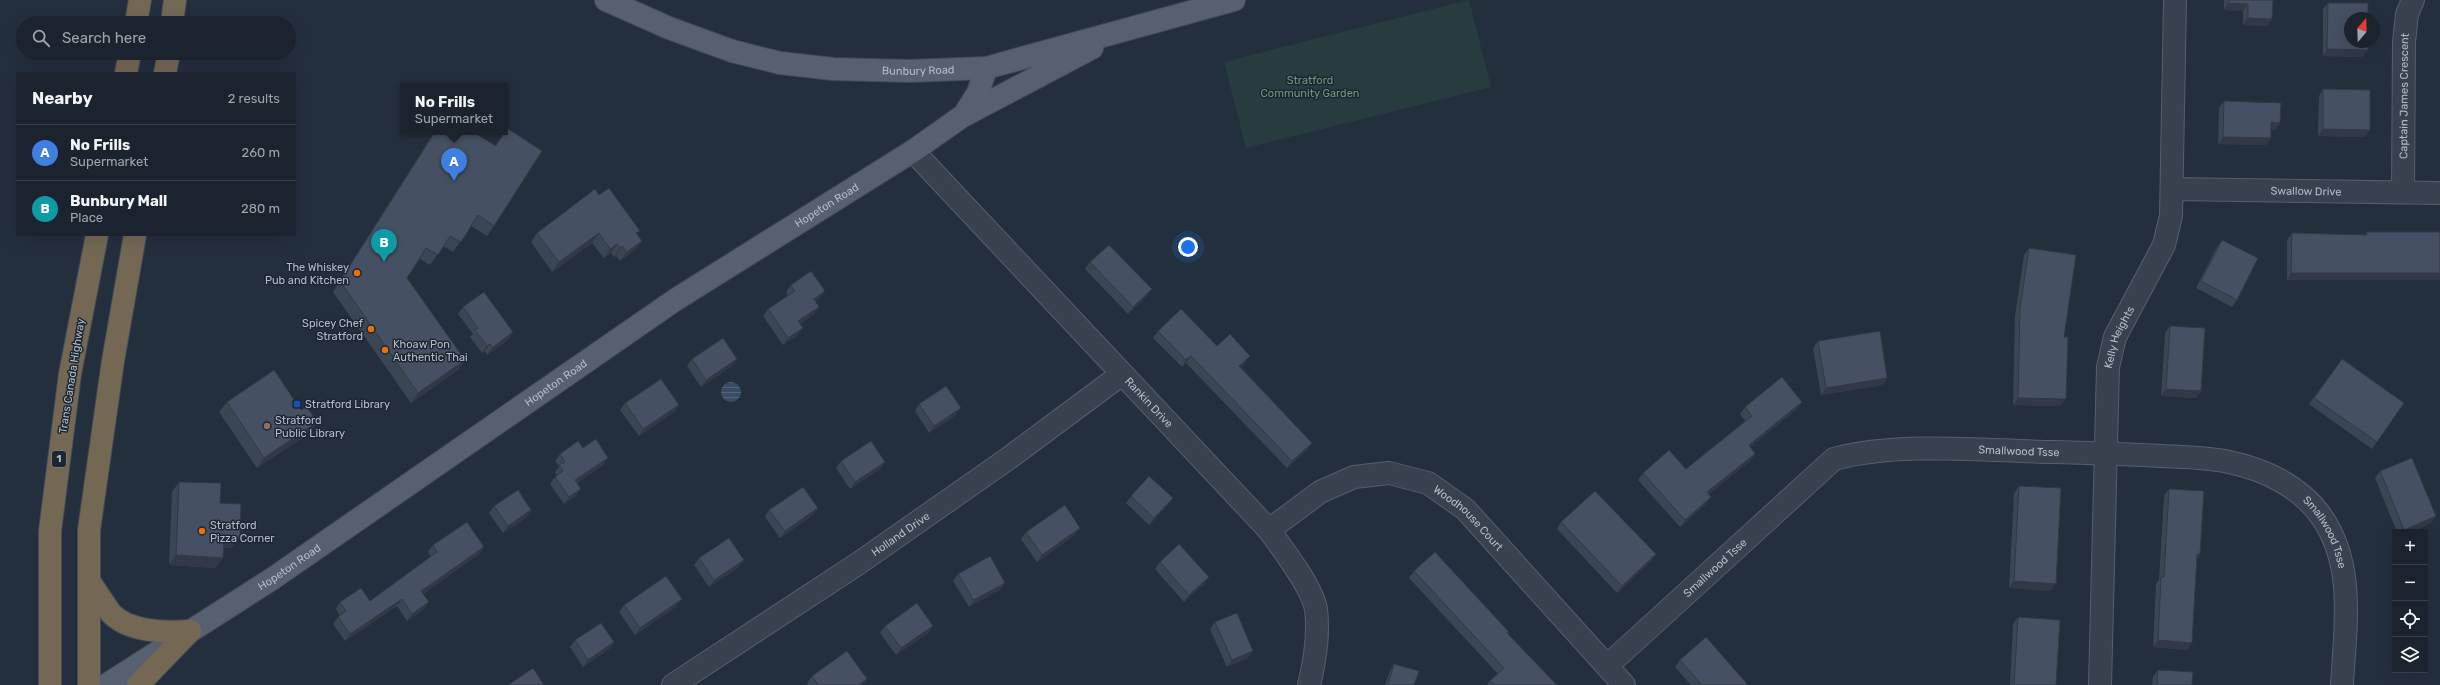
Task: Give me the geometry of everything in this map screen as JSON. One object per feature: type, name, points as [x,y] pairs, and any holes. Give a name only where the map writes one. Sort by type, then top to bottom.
[{"type":"highway","points":[[137,16],[140,0]]},
{"type":"highway","points":[[173,16],[175,0]]},
{"type":"highway","points":[[126,72],[129,60]]},
{"type":"highway","points":[[165,72],[168,60]]},
{"type":"highway","name":"Trans Canada Highway","points":[[50,685],[50,531],[70,374],[97,236]]},
{"type":"highway","points":[[89,685],[90,522],[112,361],[136,236]]},
{"type":"highway","points":[[89,581],[112,613],[135,627],[165,634],[190,632]]},
{"type":"highway","points":[[138,685],[190,632]]},
{"type":"main road","name":"Bunbury Road","points":[[606,0],[669,28],[732,51],[780,63],[867,71],[986,68],[1234,0]]},
{"type":"main road","points":[[964,115],[1044,72],[1139,26]]},
{"type":"main road","name":"Hopeton Road","points":[[106,685],[272,579],[675,300],[913,151],[964,115],[978,94],[986,68]]},
{"type":"street","name":"Kelly Heights","points":[[2100,685],[2108,367],[2113,344],[2164,245],[2171,216],[2174,0]]},
{"type":"street","name":"Captain James Crescent","points":[[2403,192],[2404,42],[2407,14],[2413,0]]},
{"type":"street","name":"Rankin Drive","points":[[913,151],[1269,530],[1296,567],[1316,608],[1316,658],[1309,685]]},
{"type":"street","name":"Swallow Drive","points":[[2172,189],[2440,193]]},
{"type":"street","name":"Holland Drive","points":[[673,685],[859,563],[1009,458],[1122,374]]},
{"type":"street","name":"Smallwood Tsse","points":[[1607,666],[1834,459],[1882,450],[2106,453],[2188,457],[2228,461],[2255,469],[2282,481],[2305,498],[2320,515],[2333,536],[2342,563],[2346,598],[2342,685]]},
{"type":"street","name":"Woodhouse Court","points":[[1269,530],[1320,492],[1354,477],[1389,473],[1428,483],[1464,509],[1624,685]]},
{"type":"green space","name":"Stratford Community Garden","points":[[1469,0],[1491,87],[1246,148],[1224,62]]},
{"type":"water","points":[[731,382],[738,385],[741,392],[738,399],[731,402],[724,399],[721,392],[724,385]]},
{"type":"building","points":[[2229,0],[2273,0],[2272,19],[2248,18],[2248,4],[2228,3]]},
{"type":"building","points":[[2328,3],[2368,3],[2368,12],[2344,12],[2344,48],[2368,48],[2368,50],[2327,49]]},
{"type":"building","points":[[2323,89],[2370,90],[2370,130],[2323,129]]},
{"type":"building","points":[[2224,101],[2281,103],[2280,123],[2271,122],[2271,138],[2223,137]]},
{"type":"building","points":[[508,129],[542,151],[494,226],[478,215],[461,242],[450,236],[438,255],[426,248],[407,278],[465,360],[418,393],[340,281],[433,135],[478,135],[496,146],[503,135],[508,135]]},
{"type":"building","points":[[609,188],[640,231],[636,233],[642,241],[627,252],[622,246],[620,248],[617,244],[610,249],[599,233],[559,262],[537,233],[595,189],[599,195]]},
{"type":"building","points":[[2367,232],[2440,232],[2440,273],[2291,273],[2292,233],[2367,235]]},
{"type":"building","points":[[2222,240],[2258,258],[2237,300],[2201,281]]},
{"type":"building","points":[[1109,245],[1152,289],[1133,307],[1090,262]]},
{"type":"building","points":[[2029,248],[2076,255],[2064,337],[2068,337],[2066,399],[2018,398],[2020,309]]},
{"type":"building","points":[[811,271],[825,291],[814,299],[819,307],[798,321],[803,328],[788,338],[768,309],[795,291],[791,285]]},
{"type":"building","points":[[484,292],[513,332],[492,348],[490,344],[487,346],[475,330],[478,328],[463,307]]},
{"type":"building","points":[[1181,309],[1217,346],[1230,334],[1250,356],[1239,366],[1312,443],[1292,461],[1191,356],[1186,360],[1158,331]]},
{"type":"building","points":[[2170,326],[2205,328],[2201,391],[2166,389]]},
{"type":"building","points":[[1880,331],[1887,378],[1826,388],[1818,341]]},
{"type":"building","points":[[723,338],[737,359],[706,380],[692,359]]},
{"type":"building","points":[[2342,359],[2404,403],[2377,442],[2314,398]]},
{"type":"building","name":"Stratford Public Library","points":[[274,370],[301,410],[307,407],[317,422],[264,458],[227,402]]},
{"type":"building","points":[[1782,377],[1802,402],[1749,445],[1755,454],[1707,492],[1711,497],[1685,520],[1643,473],[1669,450],[1686,469],[1752,416],[1745,407]]},
{"type":"building","points":[[661,379],[679,405],[643,429],[625,403]]},
{"type":"building","points":[[946,386],[961,408],[934,426],[919,404]]},
{"type":"building","points":[[596,439],[608,458],[575,480],[581,489],[569,497],[555,477],[563,471],[559,465],[565,462],[560,454],[578,441],[583,448]]},
{"type":"building","points":[[871,441],[885,462],[855,482],[841,461]]},
{"type":"building","points":[[2412,458],[2436,516],[2404,529],[2380,471]]},
{"type":"building","points":[[1149,476],[1173,498],[1154,518],[1131,496]]},
{"type":"building","name":"Stratford Pizza Corner","points":[[179,482],[221,483],[220,503],[241,504],[240,538],[224,538],[223,558],[176,555]]},
{"type":"building","points":[[2019,486],[2061,488],[2056,584],[2014,581]]},
{"type":"building","points":[[803,487],[818,508],[785,531],[769,510]]},
{"type":"building","points":[[2169,489],[2204,491],[2200,554],[2197,554],[2192,643],[2158,640],[2161,577],[2164,577]]},
{"type":"building","points":[[518,490],[531,510],[508,526],[494,506]]},
{"type":"building","points":[[1595,491],[1656,554],[1622,586],[1561,522]]},
{"type":"building","points":[[1065,505],[1080,528],[1042,555],[1026,532]]},
{"type":"building","points":[[467,522],[484,547],[421,591],[429,602],[412,614],[402,599],[350,634],[338,617],[346,611],[340,602],[361,588],[370,601],[437,552],[433,545]]},
{"type":"building","points":[[729,538],[744,560],[714,580],[699,558]]},
{"type":"building","points":[[1179,544],[1209,577],[1189,595],[1160,562]]},
{"type":"building","points":[[1435,552],[1509,632],[1507,633],[1557,685],[1495,685],[1490,681],[1504,668],[1414,571]]},
{"type":"building","points":[[990,556],[1005,583],[974,600],[958,574]]},
{"type":"building","points":[[666,576],[682,599],[640,628],[624,605]]},
{"type":"building","points":[[917,603],[933,626],[901,648],[885,626]]},
{"type":"building","points":[[1237,613],[1253,651],[1232,660],[1215,622]]},
{"type":"building","points":[[2018,617],[2060,620],[2056,685],[2014,685]]},
{"type":"building","points":[[601,623],[614,642],[588,660],[575,640]]},
{"type":"building","points":[[1706,637],[1748,685],[1702,685],[1680,660]]},
{"type":"building","points":[[847,651],[867,679],[858,685],[818,685],[812,676]]},
{"type":"building","points":[[1394,664],[1419,671],[1414,685],[1388,685]]},
{"type":"building","points":[[533,668],[544,685],[508,685]]},
{"type":"building","points":[[2158,670],[2193,672],[2192,685],[2157,685]]},
{"type":"place","name":"No Frills","points":[[454,181]]},
{"type":"place","name":"Bunbury Mall","points":[[384,262]]},
{"type":"place","name":"The Whiskey Pub and Kitchen","points":[[357,273]]},
{"type":"place","name":"Spicey Chef Stratford","points":[[371,329]]},
{"type":"place","name":"Khoaw Pon Authentic Thai","points":[[385,350]]},
{"type":"place","name":"Stratford Library","points":[[297,404]]},
{"type":"place","name":"Stratford Public Library","points":[[267,426]]},
{"type":"place","name":"Stratford Pizza Corner","points":[[202,531]]}]
